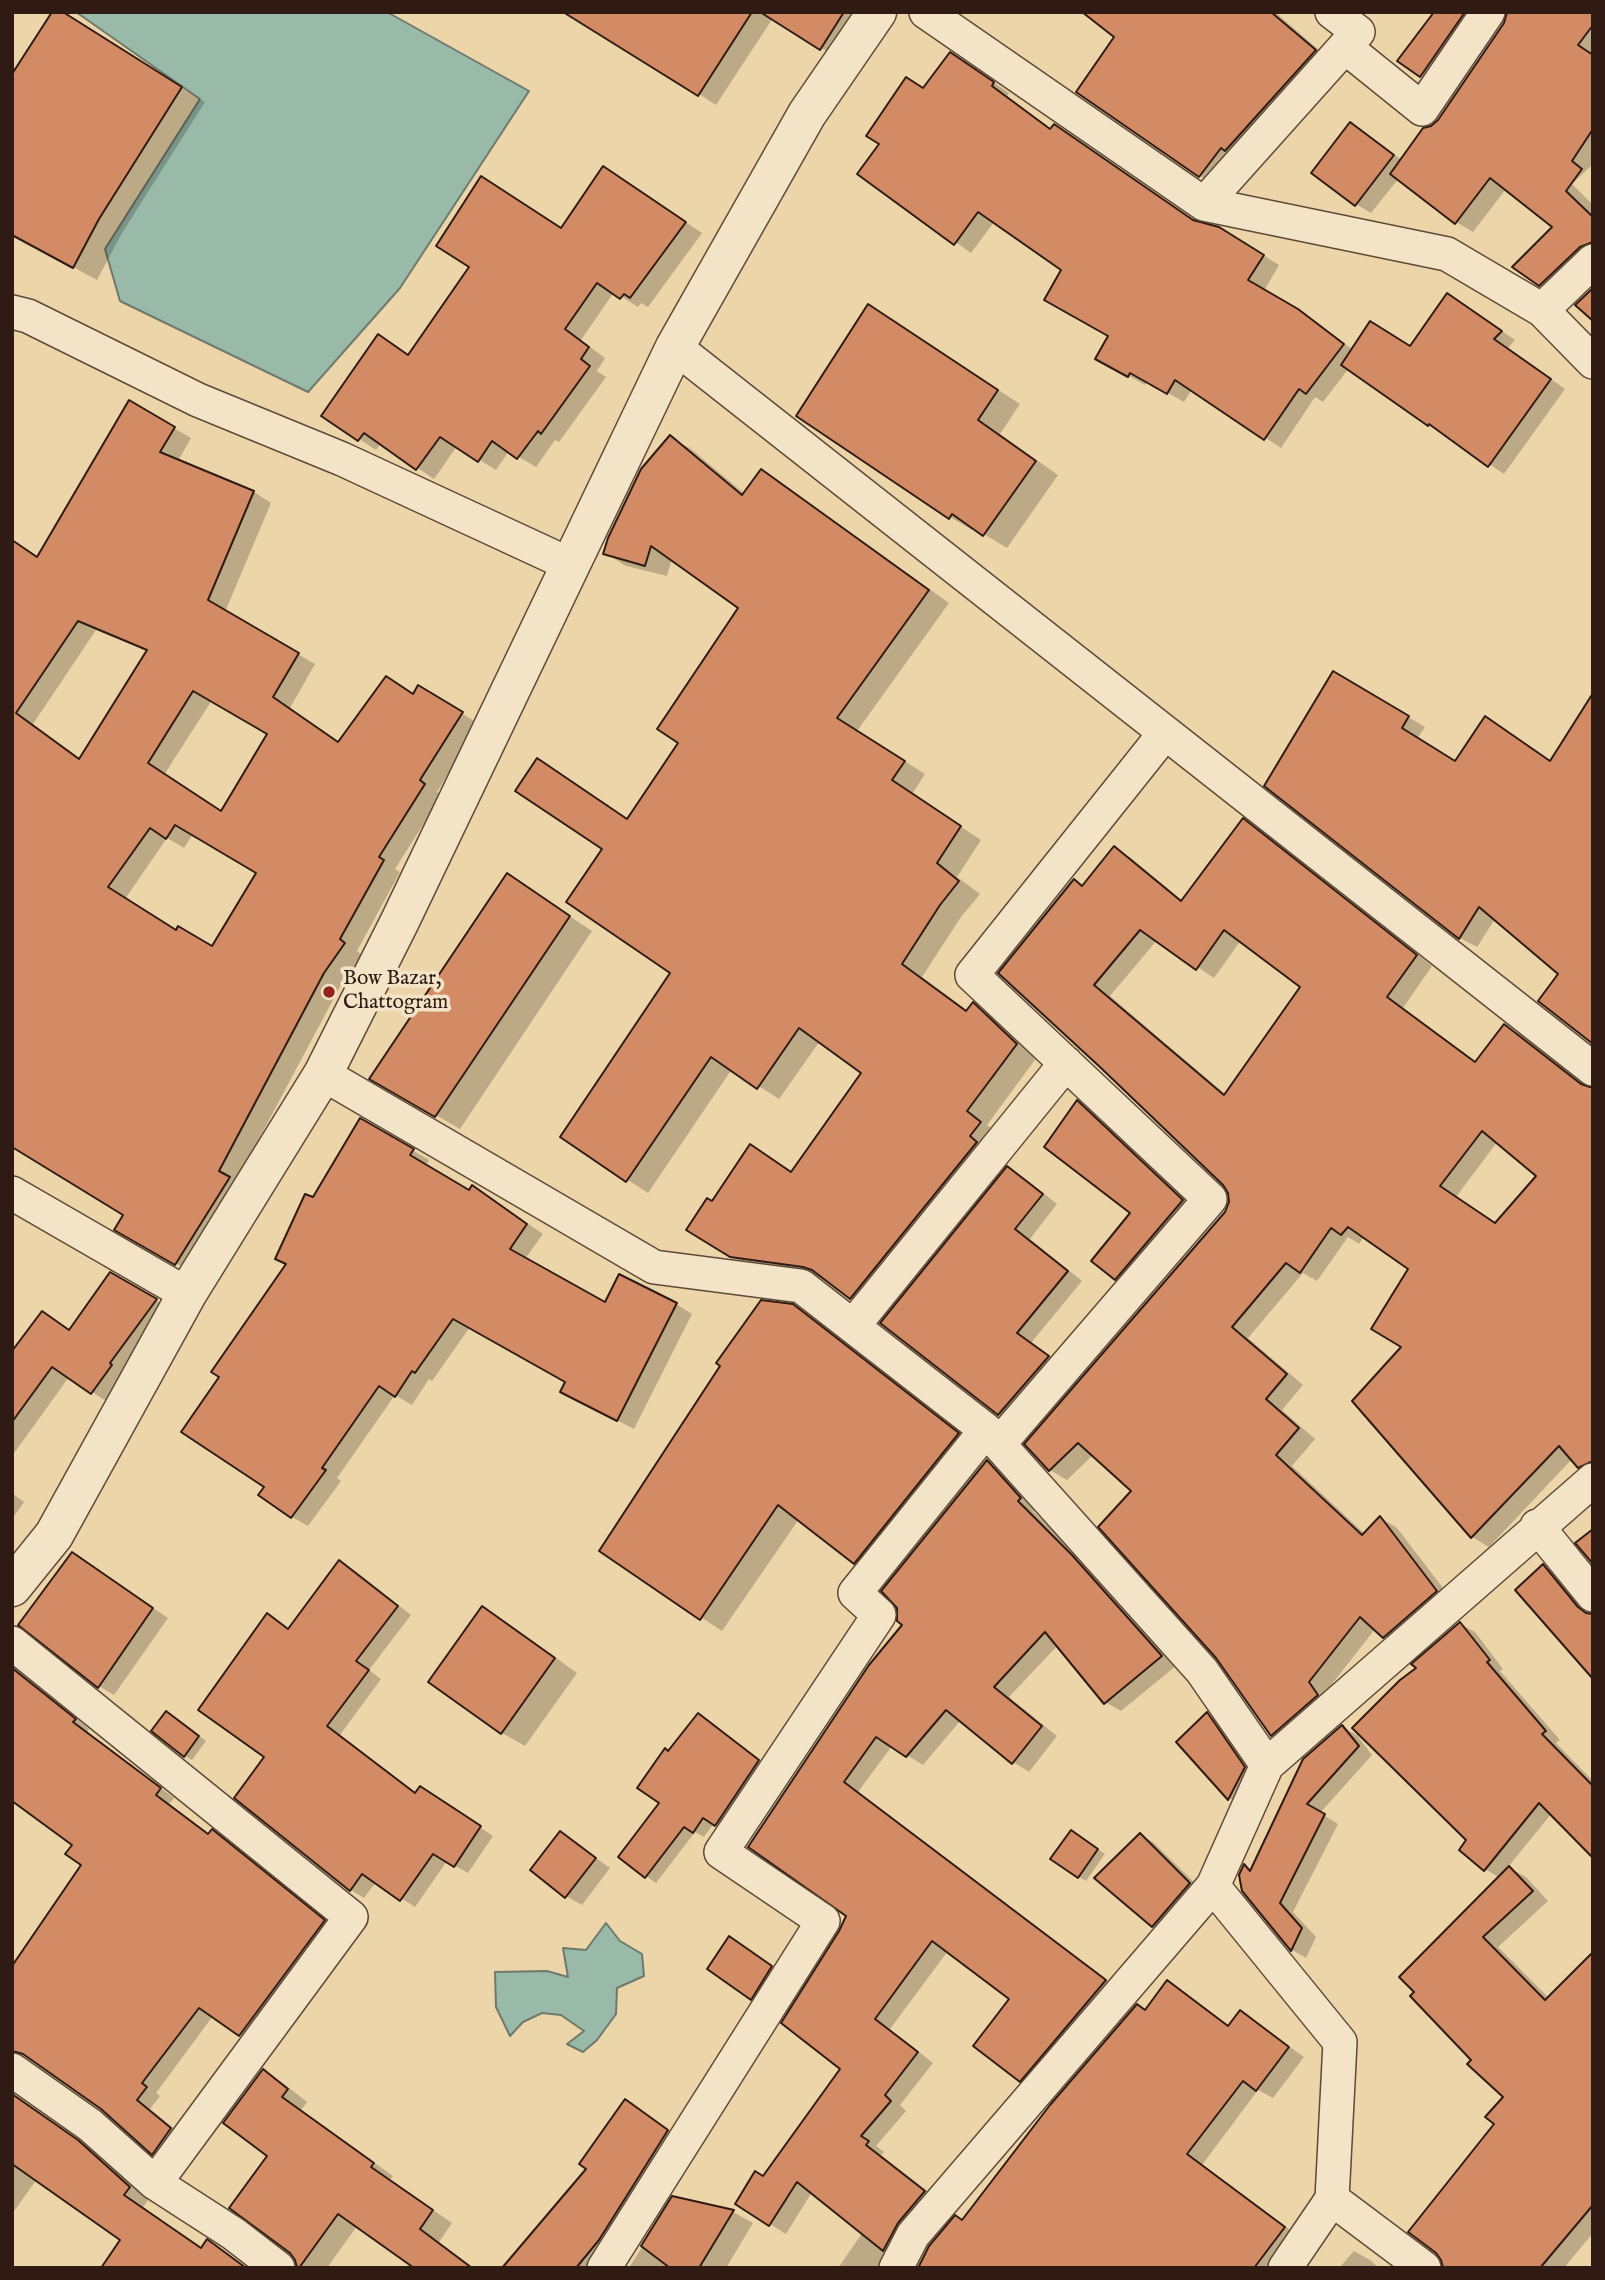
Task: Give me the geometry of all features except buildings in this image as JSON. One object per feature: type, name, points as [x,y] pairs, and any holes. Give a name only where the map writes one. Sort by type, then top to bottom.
[{"type":"street","points":[[12,1587],[54,1535],[187,1294],[323,1073],[399,923],[675,347],[807,114],[877,12]]},
{"type":"street","points":[[926,12],[1203,204],[1447,254],[1542,310],[1593,362]]},
{"type":"street","points":[[1203,204],[1358,32],[1332,12]]},
{"type":"street","points":[[1345,47],[1422,109],[1488,12]]},
{"type":"street","points":[[1542,310],[1593,261]]},
{"type":"street","points":[[12,312],[28,316],[198,400],[342,459],[571,565]]},
{"type":"street","points":[[675,347],[1593,1069]]},
{"type":"street","points":[[604,2268],[823,1921],[721,1853],[880,1615],[855,1593],[1210,1199],[972,975],[1165,733]]},
{"type":"street","points":[[853,1326],[1066,1063]]},
{"type":"street","points":[[323,1073],[654,1267],[801,1286],[993,1437],[1202,1671],[1267,1765]]},
{"type":"street","points":[[12,1193],[187,1294]]},
{"type":"street","points":[[896,2268],[913,2235],[1213,1886],[1267,1765],[1537,1526],[1593,1480]]},
{"type":"street","points":[[1537,1526],[1593,1595]]},
{"type":"street","points":[[12,1643],[351,1917],[155,2183]]},
{"type":"street","points":[[1213,1886],[1340,2042],[1332,2199],[1285,2268]]},
{"type":"street","points":[[12,2070],[90,2125],[155,2183],[233,2234],[278,2268]]},
{"type":"street","points":[[1332,2199],[1423,2268]]},
{"type":"shaded area","points":[[76,12],[387,12],[529,91],[400,288],[308,392],[120,301],[105,249],[200,99]]},
{"type":"shaded area","points":[[606,1923],[620,1941],[642,1954],[644,1976],[617,1988],[616,2014],[597,2040],[583,2052],[567,2044],[584,2031],[561,2015],[542,2013],[523,2022],[510,2036],[496,2007],[495,1972],[547,1971],[568,1977],[563,1948],[586,1950]]},
{"type":"place","name":"Bow Bazar, Chattogram","points":[[329,992]]}]
